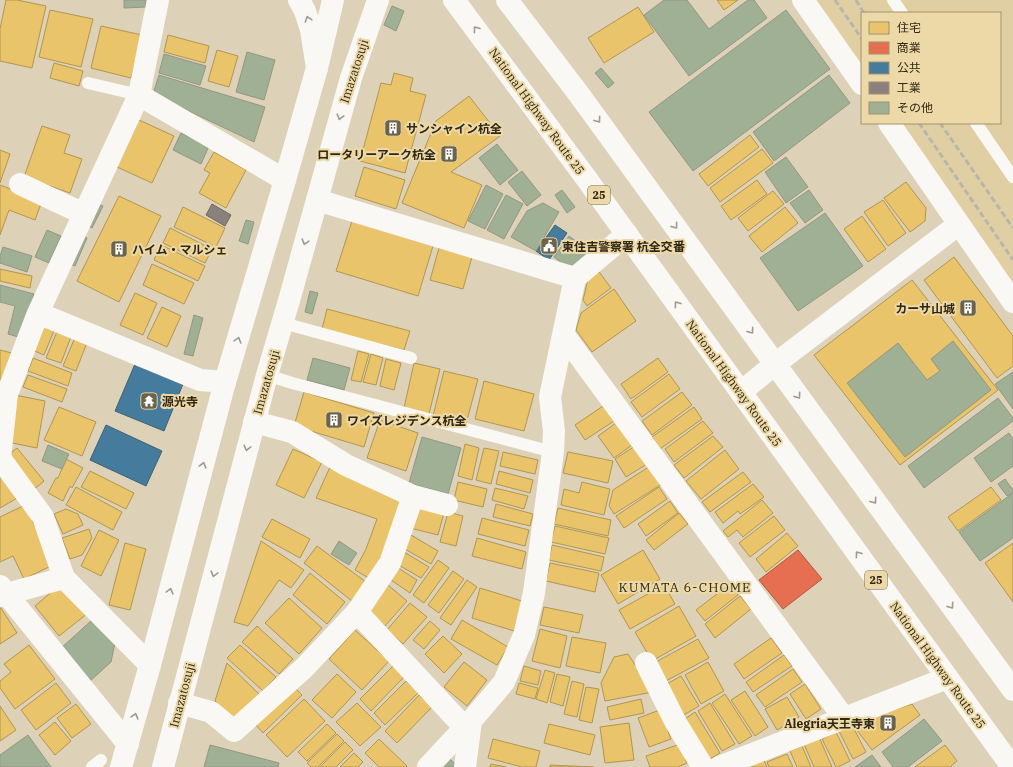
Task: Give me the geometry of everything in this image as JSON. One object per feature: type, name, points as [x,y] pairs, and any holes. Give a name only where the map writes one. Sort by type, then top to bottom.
[{"type":"main road","points":[[150,665],[64,578],[43,517],[0,458],[7,394],[38,313],[139,95],[158,0]]},
{"type":"main road","points":[[300,0],[311,30],[317,68]]},
{"type":"main road","points":[[105,765],[128,744],[225,382],[317,68],[333,0]]},
{"type":"main road","name":"Imazatosuji","points":[[163,767],[267,375],[283,323],[351,78],[378,0]]},
{"type":"main road","name":"National Highway Route 25","points":[[454,0],[542,117],[1012,767]]},
{"type":"main road","points":[[507,0],[578,93],[1013,690]]},
{"type":"main road","points":[[524,0],[578,93]]},
{"type":"main road","points":[[804,0],[861,83]]},
{"type":"main road","points":[[139,95],[285,180]]},
{"type":"main road","points":[[890,124],[1013,302]]},
{"type":"main road","points":[[20,184],[84,214]]},
{"type":"main road","points":[[317,200],[575,278]]},
{"type":"main road","points":[[741,392],[775,364],[959,224]]},
{"type":"main road","points":[[428,767],[504,682],[524,635],[534,593],[553,452],[554,431],[550,397],[575,278],[627,234]]},
{"type":"main road","points":[[38,313],[200,380],[225,382]]},
{"type":"main road","points":[[564,335],[844,718]]},
{"type":"main road","points":[[254,422],[292,432],[346,465],[413,496],[448,505]]},
{"type":"main road","points":[[180,703],[211,712],[234,731],[304,668],[357,612],[390,563],[413,496]]},
{"type":"main road","points":[[64,578],[2,592],[128,744]]},
{"type":"main road","points":[[357,612],[468,724],[465,767]]},
{"type":"main road","points":[[646,663],[676,723],[703,767]]},
{"type":"main road","points":[[719,767],[947,678]]},
{"type":"lane","points":[[893,0],[901,12]]},
{"type":"lane","points":[[88,83],[139,95]]},
{"type":"lane","points":[[977,124],[1013,177]]},
{"type":"lane","points":[[283,323],[411,358]]},
{"type":"lane","points":[[267,375],[292,383],[553,452]]},
{"type":"shaded area","points":[[815,0],[1013,0],[1013,286],[901,124],[1001,124],[1001,12],[861,12],[861,66]]},
{"type":"building: 住宅","points":[[6,0],[17,0],[46,6],[32,68],[0,61],[0,29]]},
{"type":"building: 住宅","points":[[717,0],[738,0],[724,10]]},
{"type":"building: 住宅","points":[[638,7],[654,32],[604,63],[588,38]]},
{"type":"building: 住宅","points":[[50,10],[93,19],[81,67],[39,57]]},
{"type":"building: 住宅","points":[[101,26],[142,35],[131,78],[91,68]]},
{"type":"building: 住宅","points":[[168,35],[209,46],[205,63],[164,52]]},
{"type":"building: 住宅","points":[[217,50],[238,56],[229,87],[208,81]]},
{"type":"building: 住宅","points":[[54,63],[83,71],[79,86],[50,78]]},
{"type":"building: 住宅","name":"サンシャイン杭全","points":[[394,73],[413,78],[410,91],[426,95],[405,173],[360,161],[381,83],[391,85]]},
{"type":"building: 住宅","name":"ロータリーアーク杭全","points":[[469,96],[500,136],[451,172],[482,185],[464,228],[402,203],[436,121]]},
{"type":"building: 住宅","points":[[139,120],[174,136],[152,183],[117,167]]},
{"type":"building: 住宅","points":[[42,126],[70,135],[64,153],[82,159],[70,193],[24,177]]},
{"type":"building: 住宅","points":[[750,135],[759,147],[708,186],[699,174]]},
{"type":"building: 住宅","points":[[762,149],[773,163],[720,202],[710,188]]},
{"type":"building: 住宅","points":[[0,150],[10,154],[0,183]]},
{"type":"building: 住宅","points":[[214,152],[246,170],[226,208],[199,193],[210,173],[204,170]]},
{"type":"building: 住宅","points":[[364,167],[405,180],[396,209],[355,196]]},
{"type":"building: 住宅","points":[[757,180],[767,194],[731,220],[721,206]]},
{"type":"building: 住宅","points":[[906,182],[926,208],[925,221],[910,232],[884,198]]},
{"type":"building: 住宅","points":[[0,185],[42,201],[35,220],[9,210],[0,235]]},
{"type":"building: 住宅","points":[[773,191],[784,204],[748,231],[738,218]]},
{"type":"building: 住宅","name":"ハイム・マルシェ","points":[[119,196],[161,216],[119,302],[77,281]]},
{"type":"building: 住宅","points":[[883,200],[906,233],[888,246],[864,212]]},
{"type":"building: 住宅","points":[[183,207],[225,228],[216,247],[174,227]]},
{"type":"building: 住宅","points":[[785,207],[798,223],[762,252],[749,236]]},
{"type":"building: 住宅","points":[[862,216],[886,249],[868,262],[844,229]]},
{"type":"building: 住宅","points":[[352,221],[433,246],[418,296],[336,271]]},
{"type":"building: 住宅","points":[[170,228],[212,249],[205,263],[163,243]]},
{"type":"building: 住宅","points":[[161,245],[205,266],[198,281],[154,260]]},
{"type":"building: 住宅","points":[[439,248],[472,257],[463,289],[430,280]]},
{"type":"building: 住宅","name":"カーサ山城","points":[[954,257],[1013,336],[1013,366],[997,378],[924,280]]},
{"type":"building: 住宅","points":[[152,264],[194,283],[184,304],[143,285]]},
{"type":"building: 住宅","points":[[0,269],[32,276],[30,288],[0,281]]},
{"type":"building: 住宅","points":[[597,269],[611,288],[587,306],[583,300],[589,275]]},
{"type":"building: 住宅","points":[[912,280],[998,390],[900,465],[814,355]]},
{"type":"building: 住宅","points":[[614,289],[636,321],[592,352],[576,330],[581,313]]},
{"type":"building: 住宅","points":[[135,293],[157,303],[143,335],[120,325]]},
{"type":"building: 住宅","points":[[162,307],[181,316],[167,347],[147,338]]},
{"type":"building: 住宅","points":[[327,309],[410,331],[404,350],[322,329]]},
{"type":"building: 住宅","points":[[42,323],[55,328],[44,355],[32,350]]},
{"type":"building: 住宅","points":[[58,329],[72,334],[61,363],[46,358]]},
{"type":"building: 住宅","points":[[76,335],[88,340],[76,371],[63,366]]},
{"type":"building: 住宅","points":[[0,350],[12,353],[0,383]]},
{"type":"building: 住宅","points":[[358,351],[369,354],[361,382],[351,380]]},
{"type":"building: 住宅","points":[[371,354],[383,358],[376,385],[363,382]]},
{"type":"building: 住宅","points":[[33,358],[72,373],[68,386],[28,371]]},
{"type":"building: 住宅","points":[[658,358],[668,372],[631,399],[621,384]]},
{"type":"building: 住宅","points":[[386,359],[401,363],[394,390],[380,386]]},
{"type":"building: 住宅","points":[[414,363],[440,369],[429,414],[404,408]]},
{"type":"building: 住宅","points":[[444,371],[478,379],[466,424],[433,416]]},
{"type":"building: 住宅","points":[[669,374],[680,389],[642,417],[631,402]]},
{"type":"building: 住宅","points":[[28,375],[67,389],[62,402],[23,387]]},
{"type":"building: 住宅","points":[[484,381],[534,394],[524,431],[475,419]]},
{"type":"building: 住宅","name":"ワイズレジデンス杭全","points":[[304,392],[374,413],[364,447],[294,426]]},
{"type":"building: 住宅","points":[[682,392],[692,405],[652,435],[642,421]]},
{"type":"building: 住宅","points":[[15,395],[45,401],[37,448],[7,442]]},
{"type":"building: 住宅","points":[[603,406],[614,421],[585,440],[575,425]]},
{"type":"building: 住宅","points":[[59,407],[96,422],[82,456],[44,440]]},
{"type":"building: 住宅","points":[[694,407],[702,419],[660,449],[652,437]]},
{"type":"building: 住宅","points":[[380,420],[418,433],[406,471],[367,458]]},
{"type":"building: 住宅","points":[[703,421],[713,433],[674,462],[665,449]]},
{"type":"building: 住宅","points":[[616,423],[632,445],[614,458],[598,436]]},
{"type":"building: 住宅","points":[[713,436],[723,447],[684,478],[674,465]]},
{"type":"building: 住宅","points":[[465,444],[479,448],[472,480],[458,476]]},
{"type":"building: 住宅","points":[[635,446],[647,464],[626,477],[615,459]]},
{"type":"building: 住宅","points":[[17,448],[44,481],[32,491],[5,457]]},
{"type":"building: 住宅","points":[[484,448],[499,451],[491,484],[476,480]]},
{"type":"building: 住宅","points":[[293,449],[322,462],[304,498],[276,485]]},
{"type":"building: 住宅","points":[[725,450],[739,469],[701,499],[686,481]]},
{"type":"building: 住宅","points":[[503,452],[538,460],[535,474],[500,466]]},
{"type":"building: 住宅","points":[[568,452],[613,461],[608,483],[563,473]]},
{"type":"building: 住宅","points":[[66,459],[83,468],[72,488],[70,486],[63,501],[48,493],[56,478],[58,478]]},
{"type":"building: 住宅","points":[[650,466],[662,484],[614,514],[609,506],[613,490]]},
{"type":"building: 住宅","points":[[330,467],[403,500],[372,580],[355,570],[366,549],[377,519],[316,498]]},
{"type":"building: 住宅","points":[[90,471],[134,493],[126,509],[81,487]]},
{"type":"building: 住宅","points":[[499,471],[533,480],[530,493],[496,484]]},
{"type":"building: 住宅","points":[[743,472],[751,482],[710,512],[702,502]]},
{"type":"building: 住宅","points":[[0,475],[19,497],[0,508]]},
{"type":"building: 住宅","points":[[458,482],[487,489],[483,507],[454,500]]},
{"type":"building: 住宅","points":[[582,482],[610,489],[604,515],[561,505],[564,489],[579,493]]},
{"type":"building: 住宅","points":[[753,484],[764,497],[740,514],[738,511],[723,523],[715,512]]},
{"type":"building: 住宅","points":[[76,487],[122,512],[113,530],[66,505]]},
{"type":"building: 住宅","points":[[659,487],[667,499],[624,528],[616,516]]},
{"type":"building: 住宅","points":[[991,487],[1001,500],[958,531],[948,517]]},
{"type":"building: 住宅","points":[[495,488],[528,496],[524,509],[492,500]]},
{"type":"building: 住宅","points":[[762,500],[773,513],[743,537],[737,530],[728,537],[723,531]]},
{"type":"building: 住宅","points":[[670,501],[678,513],[646,536],[638,524]]},
{"type":"building: 住宅","points":[[496,504],[533,514],[530,526],[493,517]]},
{"type":"building: 住宅","points":[[25,505],[53,565],[24,579],[13,556],[0,562],[0,517]]},
{"type":"building: 住宅","points":[[416,505],[444,513],[438,535],[410,528]]},
{"type":"building: 住宅","points":[[558,508],[611,520],[608,536],[554,524]]},
{"type":"building: 住宅","points":[[66,509],[78,514],[83,525],[63,534],[54,514]]},
{"type":"building: 住宅","points":[[448,512],[463,516],[456,546],[440,542]]},
{"type":"building: 住宅","points":[[679,513],[688,524],[654,550],[646,540]]},
{"type":"building: 住宅","points":[[774,516],[785,530],[750,557],[739,543]]},
{"type":"building: 住宅","points":[[482,518],[529,530],[525,546],[478,534]]},
{"type":"building: 住宅","points":[[272,519],[310,539],[300,558],[262,537]]},
{"type":"building: 住宅","points":[[555,526],[609,538],[605,554],[551,542]]},
{"type":"building: 住宅","points":[[89,529],[92,538],[82,555],[70,559],[62,538]]},
{"type":"building: 住宅","points":[[99,530],[119,540],[101,576],[81,566]]},
{"type":"building: 住宅","points":[[787,533],[798,546],[766,572],[756,559]]},
{"type":"building: 住宅","points":[[411,535],[438,551],[431,564],[403,548]]},
{"type":"building: 住宅","points":[[477,538],[526,552],[522,569],[472,556]]},
{"type":"building: 住宅","points":[[261,541],[304,570],[291,588],[279,580],[248,626],[234,622]]},
{"type":"building: 住宅","points":[[125,543],[146,549],[130,610],[109,605]]},
{"type":"building: 住宅","points":[[1013,543],[1013,602],[985,563]]},
{"type":"building: 住宅","points":[[552,545],[604,557],[601,571],[549,560]]},
{"type":"building: 住宅","points":[[317,546],[366,582],[352,601],[304,563]]},
{"type":"building: 住宅","points":[[643,550],[660,579],[618,604],[601,575]]},
{"type":"building: 住宅","points":[[404,552],[429,567],[421,578],[397,564]]},
{"type":"building: 住宅","points":[[438,560],[449,568],[424,603],[413,595]]},
{"type":"building: 住宅","points":[[550,563],[599,573],[595,592],[546,581]]},
{"type":"building: 住宅","points":[[395,566],[417,580],[410,593],[388,578]]},
{"type":"building: 住宅","points":[[453,571],[464,579],[439,613],[428,605]]},
{"type":"building: 住宅","points":[[310,573],[345,602],[327,624],[293,595]]},
{"type":"building: 住宅","points":[[467,580],[477,587],[451,625],[440,618]]},
{"type":"building: 住宅","points":[[62,583],[88,613],[59,636],[35,606]]},
{"type":"building: 住宅","points":[[730,584],[738,595],[705,621],[696,610]]},
{"type":"building: 住宅","points":[[388,585],[407,601],[385,626],[366,610]]},
{"type":"building: 住宅","points":[[664,585],[675,604],[630,629],[619,610]]},
{"type":"building: 住宅","points":[[480,588],[522,601],[514,631],[472,618]]},
{"type":"building: 住宅","points":[[740,596],[751,609],[715,638],[705,624]]},
{"type":"building: 住宅","points":[[289,598],[322,628],[299,654],[265,623]]},
{"type":"building: 住宅","points":[[410,603],[427,617],[403,644],[387,630]]},
{"type":"building: 住宅","points":[[679,606],[696,636],[652,661],[635,632]]},
{"type":"building: 住宅","points":[[544,607],[583,615],[579,633],[540,625]]},
{"type":"building: 住宅","points":[[0,608],[17,633],[0,644]]},
{"type":"building: 住宅","points":[[462,620],[508,647],[497,665],[451,639]]},
{"type":"building: 住宅","points":[[430,621],[440,630],[424,649],[413,640]]},
{"type":"building: 住宅","points":[[257,626],[293,659],[279,674],[242,642]]},
{"type":"building: 住宅","points":[[540,629],[567,636],[560,668],[532,661]]},
{"type":"building: 住宅","points":[[355,630],[389,661],[362,690],[329,659]]},
{"type":"building: 住宅","points":[[443,636],[462,654],[444,673],[425,654]]},
{"type":"building: 住宅","points":[[572,637],[606,643],[600,673],[566,666]]},
{"type":"building: 住宅","points":[[771,638],[782,653],[744,679],[734,664]]},
{"type":"building: 住宅","points":[[698,639],[709,658],[664,682],[654,663]]},
{"type":"building: 住宅","points":[[29,645],[55,679],[15,709],[0,688],[0,681],[11,672],[4,664]]},
{"type":"building: 住宅","points":[[240,645],[276,677],[263,691],[227,658]]},
{"type":"building: 住宅","points":[[628,654],[653,692],[605,701],[601,683],[614,657]]},
{"type":"building: 住宅","points":[[784,655],[792,666],[753,692],[746,682]]},
{"type":"building: 住宅","points":[[464,662],[487,680],[467,706],[444,687]]},
{"type":"building: 住宅","points":[[708,662],[724,691],[701,704],[685,675]]},
{"type":"building: 住宅","points":[[227,663],[259,694],[234,720],[215,701]]},
{"type":"building: 住宅","points":[[393,666],[404,677],[371,711],[360,699]]},
{"type":"building: 住宅","points":[[524,666],[541,671],[538,685],[520,681]]},
{"type":"building: 住宅","points":[[793,669],[802,682],[765,707],[756,695]]},
{"type":"building: 住宅","points":[[545,670],[555,673],[547,703],[536,699]]},
{"type":"building: 住宅","points":[[337,674],[356,692],[332,718],[312,700]]},
{"type":"building: 住宅","points":[[557,674],[570,677],[563,706],[550,702]]},
{"type":"building: 住宅","points":[[681,676],[699,706],[682,716],[663,686]]},
{"type":"building: 住宅","points":[[406,681],[418,693],[385,725],[374,713]]},
{"type":"building: 住宅","points":[[572,681],[584,684],[577,717],[564,714]]},
{"type":"building: 住宅","points":[[56,683],[71,703],[36,730],[21,710]]},
{"type":"building: 住宅","points":[[519,683],[538,688],[535,699],[516,694]]},
{"type":"building: 住宅","points":[[805,684],[821,709],[806,719],[790,694]]},
{"type":"building: 住宅","points":[[293,686],[302,695],[263,733],[254,723]]},
{"type":"building: 住宅","points":[[586,687],[599,689],[592,723],[579,720]]},
{"type":"building: 住宅","points":[[745,691],[768,727],[755,736],[731,700]]},
{"type":"building: 住宅","points":[[725,694],[752,736],[739,744],[712,703]]},
{"type":"building: 住宅","points":[[419,695],[432,707],[397,743],[385,731]]},
{"type":"building: 住宅","points":[[787,697],[799,717],[777,730],[765,709]]},
{"type":"building: 住宅","points":[[304,699],[325,721],[287,757],[266,735]]},
{"type":"building: 住宅","points":[[641,699],[644,713],[610,720],[607,707]]},
{"type":"building: 住宅","points":[[357,703],[381,727],[360,746],[336,722]]},
{"type":"building: 住宅","points":[[710,703],[735,744],[722,751],[698,711]]},
{"type":"building: 住宅","points":[[76,704],[91,724],[72,738],[57,718]]},
{"type":"building: 住宅","name":"Alegria天王寺東","points":[[912,704],[920,715],[872,750],[857,730],[876,716]]},
{"type":"building: 住宅","points":[[0,706],[16,730],[0,741]]},
{"type":"building: 住宅","points":[[660,710],[671,739],[649,747],[638,718]]},
{"type":"building: 住宅","points":[[695,712],[720,753],[707,761],[682,721]]},
{"type":"building: 住宅","points":[[55,722],[71,741],[55,755],[39,735]]},
{"type":"building: 住宅","points":[[629,723],[634,760],[605,763],[600,727]]},
{"type":"building: 住宅","points":[[327,724],[336,733],[307,761],[298,752]]},
{"type":"building: 住宅","points":[[549,724],[595,735],[590,755],[544,743]]},
{"type":"building: 住宅","points":[[852,725],[866,752],[853,759],[839,731]]},
{"type":"building: 住宅","points":[[836,732],[850,761],[838,767],[836,767],[822,739]]},
{"type":"building: 住宅","points":[[337,734],[344,741],[318,767],[311,767],[307,763]]},
{"type":"building: 住宅","points":[[819,737],[832,767],[814,767],[804,744]]},
{"type":"building: 住宅","points":[[379,739],[407,766],[406,767],[379,767],[365,753]]},
{"type":"building: 住宅","points":[[493,739],[540,751],[536,767],[522,767],[488,758]]},
{"type":"building: 住宅","points":[[345,742],[353,750],[336,767],[320,767]]},
{"type":"building: 住宅","points":[[680,744],[687,763],[678,767],[650,767],[646,756]]},
{"type":"building: 住宅","points":[[945,745],[957,761],[950,767],[915,767]]},
{"type":"building: 住宅","points":[[802,746],[811,767],[797,767],[790,751]]},
{"type":"building: 住宅","points":[[354,753],[363,762],[358,767],[340,767]]},
{"type":"building: 住宅","points":[[787,754],[793,767],[769,767],[767,762]]},
{"type":"building: 住宅","points":[[764,760],[767,767],[747,767]]},
{"type":"building: 住宅","points":[[491,764],[506,767],[490,767]]},
{"type":"building: 住宅","points":[[550,765],[594,767],[550,767]]},
{"type":"building: 商業","points":[[798,550],[822,579],[783,609],[759,580]]},
{"type":"building: 公共","points":[[555,225],[567,233],[549,260],[536,251]]},
{"type":"building: 公共","points":[[135,364],[183,384],[164,431],[115,411]]},
{"type":"building: 公共","points":[[106,425],[162,451],[146,486],[90,460]]},
{"type":"building: 工業","points":[[212,204],[231,215],[225,226],[206,215]]},
{"type":"building: その他","points":[[124,0],[146,0],[146,7],[124,8]]},
{"type":"building: その他","points":[[664,0],[687,0],[709,29],[748,0],[754,0],[767,18],[689,76],[644,15]]},
{"type":"building: その他","points":[[392,6],[404,11],[396,31],[384,25]]},
{"type":"building: その他","points":[[786,10],[830,69],[693,171],[649,112]]},
{"type":"building: その他","points":[[247,52],[275,60],[264,100],[236,92]]},
{"type":"building: その他","points":[[164,54],[206,66],[200,85],[159,73]]},
{"type":"building: その他","points":[[601,68],[614,83],[608,88],[595,73]]},
{"type":"building: その他","points":[[159,75],[265,107],[254,142],[153,94]]},
{"type":"building: その他","points":[[829,75],[850,103],[774,161],[753,132]]},
{"type":"building: その他","points":[[181,133],[209,146],[201,164],[173,150]]},
{"type":"building: その他","points":[[497,144],[518,170],[500,185],[479,158]]},
{"type":"building: その他","points":[[786,157],[808,187],[786,203],[765,172]]},
{"type":"building: その他","points":[[522,171],[541,195],[527,206],[508,182]]},
{"type":"building: その他","points":[[486,185],[503,194],[485,229],[468,221]]},
{"type":"building: その他","points":[[562,190],[575,207],[567,213],[555,195]]},
{"type":"building: その他","points":[[809,190],[823,210],[805,223],[790,203]]},
{"type":"building: その他","points":[[506,195],[523,204],[504,239],[487,230]]},
{"type":"building: その他","points":[[96,203],[103,206],[92,228],[85,224]]},
{"type":"building: その他","points":[[543,203],[559,212],[536,251],[511,237],[527,211]]},
{"type":"building: その他","points":[[825,213],[863,266],[798,311],[760,258]]},
{"type":"building: その他","points":[[246,220],[254,222],[248,244],[239,241]]},
{"type":"building: その他","points":[[47,230],[61,236],[49,263],[35,257]]},
{"type":"building: その他","points":[[80,235],[87,238],[75,266],[68,263]]},
{"type":"building: その他","points":[[569,236],[590,252],[575,273],[554,257]]},
{"type":"building: その他","points":[[3,247],[32,256],[27,272],[0,263],[0,256]]},
{"type":"building: その他","points":[[0,285],[34,294],[22,338],[8,334],[15,306],[0,302]]},
{"type":"building: その他","points":[[310,291],[318,293],[312,314],[305,312]]},
{"type":"building: その他","points":[[194,315],[203,318],[193,356],[184,354]]},
{"type":"building: その他","points":[[953,341],[991,390],[905,457],[847,383],[898,343],[927,380],[940,371],[931,359]]},
{"type":"building: その他","points":[[313,358],[350,368],[344,390],[307,380]]},
{"type":"building: その他","points":[[1013,372],[1013,409],[995,384]]},
{"type":"building: その他","points":[[998,398],[1013,418],[1013,421],[924,488],[908,466]]},
{"type":"building: その他","points":[[1009,433],[1013,439],[1013,466],[991,482],[974,458]]},
{"type":"building: その他","points":[[422,437],[461,448],[448,494],[409,483]]},
{"type":"building: その他","points":[[48,445],[69,454],[62,469],[42,461]]},
{"type":"building: その他","points":[[1005,479],[1013,490],[1013,492],[1007,496],[998,484]]},
{"type":"building: その他","points":[[1013,493],[1013,538],[980,561],[959,532]]},
{"type":"building: その他","points":[[339,541],[357,553],[349,565],[331,554]]},
{"type":"building: その他","points":[[93,619],[115,643],[111,662],[89,682],[59,650]]},
{"type":"building: その他","points":[[924,719],[942,741],[908,767],[893,767],[882,752]]},
{"type":"building: その他","points":[[28,735],[51,767],[0,767],[0,755]]},
{"type":"building: その他","points":[[210,745],[279,763],[278,767],[204,767]]},
{"type":"building: その他","points":[[872,755],[881,767],[855,767]]},
{"type":"building: その他","points":[[446,756],[458,766],[458,767],[437,767]]},
{"type":"railway","points":[[835,0],[861,38]]},
{"type":"railway","points":[[856,0],[863,12]]},
{"type":"railway","points":[[920,124],[1013,260]]},
{"type":"railway","points":[[941,124],[1013,228]]},
{"type":"place","name":"サンシャイン杭全","points":[[393,128]]},
{"type":"place","name":"ロータリーアーク杭全","points":[[449,154]]},
{"type":"place","name":"東住吉警察署 杭全交番","points":[[549,246]]},
{"type":"place","name":"ハイム・マルシェ","points":[[119,249]]},
{"type":"place","name":"カーサ山城","points":[[968,308]]},
{"type":"place","name":"源光寺","points":[[149,401]]},
{"type":"place","name":"ワイズレジデンス杭全","points":[[334,420]]},
{"type":"place","name":"Alegria天王寺東","points":[[888,723]]},
{"type":"district","name":"KUMATA 6-CHOME","points":[[685,587]]}]
